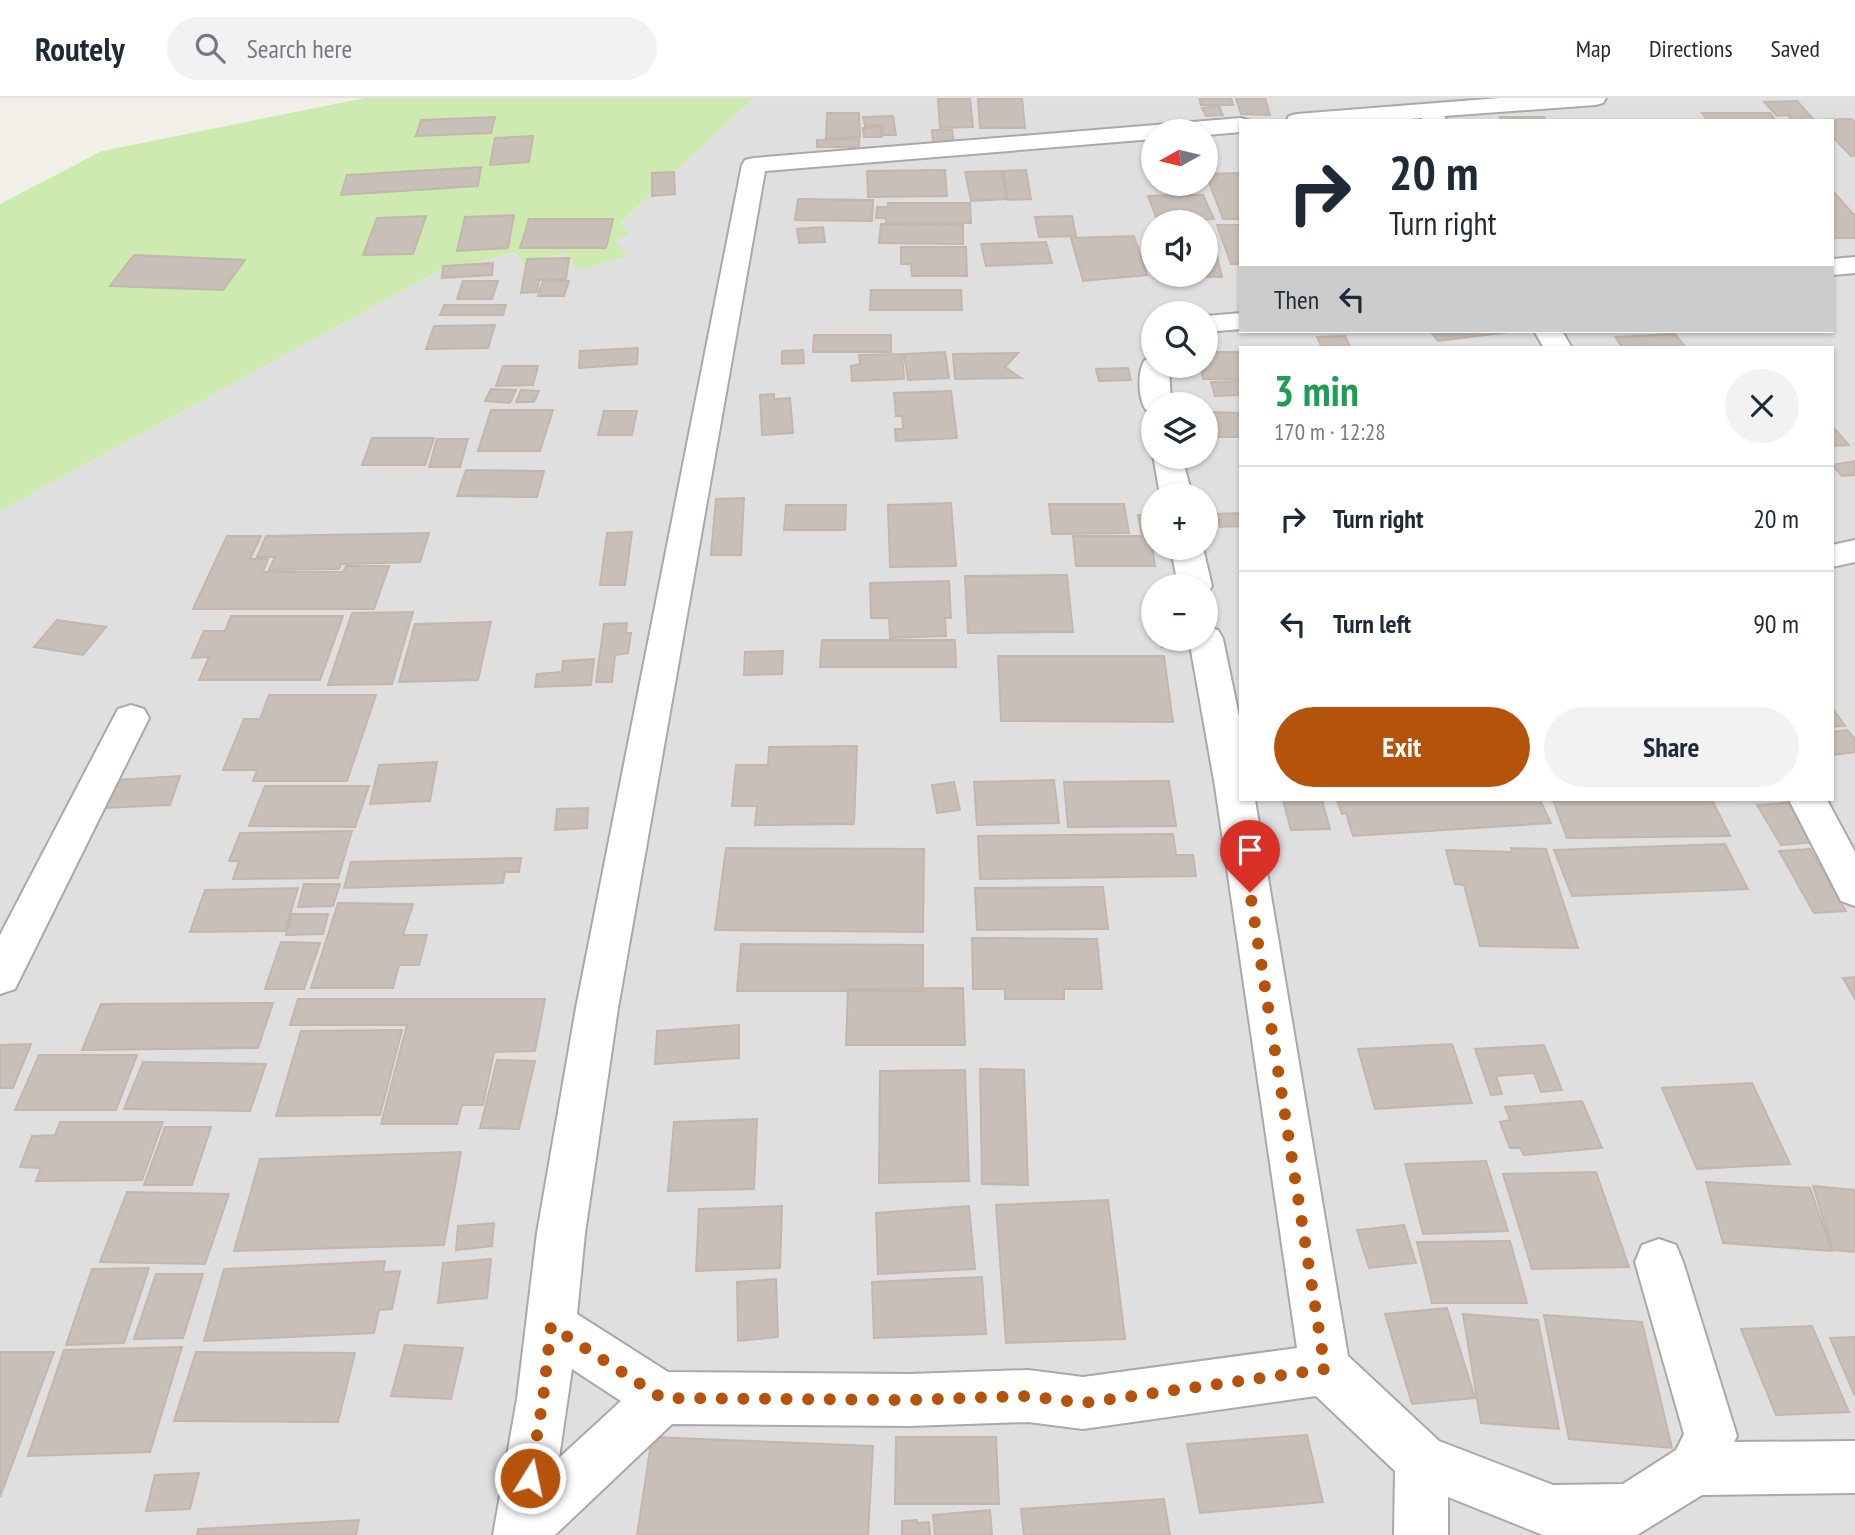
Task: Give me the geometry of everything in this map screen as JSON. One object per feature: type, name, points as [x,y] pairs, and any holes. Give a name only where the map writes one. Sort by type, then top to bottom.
[{"type":"street","points":[[1321,119],[1595,98]]},
{"type":"street","points":[[1218,127],[1239,125]]},
{"type":"street","points":[[521,1533],[543,1399],[561,1233],[597,1008],[754,165],[1141,133]]},
{"type":"street","points":[[1834,267],[1855,265]]},
{"type":"street","points":[[1218,323],[1239,321]]},
{"type":"street","points":[[1834,556],[1855,551]]},
{"type":"street","points":[[1208,651],[1234,786],[1325,1369],[1421,1460],[1553,1512],[1630,1511],[1695,1469],[1711,1436],[1659,1262]]},
{"type":"street","points":[[0,976],[131,718]]},
{"type":"street","points":[[1809,801],[1843,841],[1855,890]]},
{"type":"street","points":[[551,1326],[662,1398],[909,1400],[1028,1396],[1083,1403],[1325,1369]]},
{"type":"street","points":[[521,1533],[662,1398]]},
{"type":"street","points":[[1421,1460],[1421,1535]]},
{"type":"street","points":[[1695,1469],[1855,1467]]},
{"type":"shaded area","points":[[754,98],[1855,98],[1855,1535],[0,1535],[0,511],[451,264],[458,267],[515,252],[524,264],[565,253],[627,257],[614,240],[620,223]]},
{"type":"green space","points":[[365,98],[754,98],[620,223],[630,235],[614,240],[628,256],[579,270],[565,253],[524,264],[515,252],[458,267],[451,264],[0,511],[0,204],[102,151]]},
{"type":"building","points":[[938,98],[970,98],[973,127],[940,128]]},
{"type":"building","points":[[978,98],[1022,98],[1025,128],[980,128]]},
{"type":"building","points":[[1199,98],[1231,98],[1233,105],[1201,105]]},
{"type":"building","points":[[1236,98],[1265,98],[1270,115],[1241,114]]},
{"type":"building","points":[[1797,101],[1813,119],[1777,116],[1764,102]]},
{"type":"building","points":[[1219,106],[1223,115],[1206,116],[1202,108]]},
{"type":"building","points":[[827,113],[859,113],[860,137],[826,138]]},
{"type":"building","points":[[1702,113],[1770,113],[1774,119],[1706,119]]},
{"type":"building","points":[[893,116],[896,135],[883,135],[882,125],[865,126],[863,117]]},
{"type":"building","points":[[495,117],[491,133],[416,136],[421,120]]},
{"type":"building","points":[[1500,117],[1545,119],[1501,119]]},
{"type":"building","points":[[1851,119],[1855,122],[1855,156],[1851,156],[1834,138],[1834,120]]},
{"type":"building","points":[[880,127],[882,137],[864,137],[863,128]]},
{"type":"building","points":[[932,130],[952,130],[954,142],[933,143]]},
{"type":"building","points":[[533,136],[529,162],[490,165],[495,138]]},
{"type":"building","points":[[859,139],[859,147],[817,147],[817,140]]},
{"type":"building","points":[[481,167],[478,186],[341,195],[347,175]]},
{"type":"building","points":[[945,170],[947,196],[868,197],[867,171]]},
{"type":"building","points":[[1026,170],[1031,199],[1008,200],[1003,171]]},
{"type":"building","points":[[1001,171],[1007,199],[971,201],[965,172]]},
{"type":"building","points":[[674,172],[675,194],[652,196],[652,173]]},
{"type":"building","points":[[1239,173],[1239,219],[1223,219],[1214,196],[1218,196],[1218,174]]},
{"type":"building","points":[[1834,192],[1855,216],[1855,238],[1834,238]]},
{"type":"building","points":[[1148,196],[1203,196],[1210,210],[1153,210]]},
{"type":"building","points":[[798,199],[873,200],[872,221],[795,220]]},
{"type":"building","points":[[888,203],[970,203],[971,223],[886,223],[886,218],[876,218],[877,207],[888,207]]},
{"type":"building","points":[[514,215],[508,248],[457,251],[465,217]]},
{"type":"building","points":[[426,216],[413,254],[363,255],[377,218]]},
{"type":"building","points":[[1072,216],[1076,236],[1039,237],[1035,217]]},
{"type":"building","points":[[529,219],[613,219],[606,248],[520,248]]},
{"type":"building","points":[[881,224],[963,225],[963,244],[879,243]]},
{"type":"building","points":[[1218,225],[1239,225],[1239,264],[1231,264]]},
{"type":"building","points":[[823,227],[825,242],[799,243],[797,229]]},
{"type":"building","points":[[1134,236],[1141,257],[1141,276],[1083,281],[1071,238]]},
{"type":"building","points":[[1046,242],[1052,263],[986,266],[981,244]]},
{"type":"building","points":[[901,247],[966,247],[967,276],[912,276],[911,264],[901,264]]},
{"type":"building","points":[[134,255],[245,260],[223,290],[110,286]]},
{"type":"building","points":[[569,258],[566,279],[539,280],[537,292],[521,293],[527,259]]},
{"type":"building","points":[[1218,260],[1222,277],[1218,277]]},
{"type":"building","points":[[493,263],[492,275],[442,278],[443,266]]},
{"type":"building","points":[[463,281],[498,281],[492,299],[457,299]]},
{"type":"building","points":[[543,281],[569,281],[564,296],[538,296]]},
{"type":"building","points":[[871,290],[961,290],[962,310],[870,310]]},
{"type":"building","points":[[444,305],[506,305],[503,315],[440,315]]},
{"type":"building","points":[[495,325],[488,348],[426,349],[434,326]]},
{"type":"building","points":[[1432,333],[1502,333],[1438,341]]},
{"type":"building","points":[[1675,334],[1684,346],[1622,346],[1615,337]]},
{"type":"building","points":[[814,335],[891,335],[891,352],[813,352]]},
{"type":"building","points":[[1345,336],[1350,346],[1321,346],[1317,337]]},
{"type":"building","points":[[638,348],[637,364],[579,368],[580,351]]},
{"type":"building","points":[[803,350],[804,363],[782,364],[782,351]]},
{"type":"building","points":[[945,352],[949,378],[908,380],[904,354]]},
{"type":"building","points":[[1218,352],[1239,352],[1239,379],[1203,379],[1218,378]]},
{"type":"building","points":[[1018,353],[1005,367],[1021,378],[955,379],[953,354]]},
{"type":"building","points":[[902,354],[904,379],[852,381],[851,366],[860,364],[859,355]]},
{"type":"building","points":[[503,366],[538,366],[533,385],[496,386]]},
{"type":"building","points":[[1128,368],[1131,380],[1099,381],[1096,369]]},
{"type":"building","points":[[1239,381],[1239,395],[1218,396],[1218,392],[1214,392],[1211,382]]},
{"type":"building","points":[[491,389],[516,390],[510,403],[485,401]]},
{"type":"building","points":[[521,390],[539,391],[534,402],[516,402]]},
{"type":"building","points":[[951,391],[957,438],[896,441],[895,429],[903,429],[902,416],[896,416],[894,393]]},
{"type":"building","points":[[774,394],[774,399],[790,398],[793,433],[762,435],[760,395]]},
{"type":"building","points":[[491,410],[553,410],[540,451],[478,451]]},
{"type":"building","points":[[604,411],[637,411],[632,435],[598,435]]},
{"type":"building","points":[[1218,412],[1239,413],[1239,437],[1218,437]]},
{"type":"building","points":[[1834,428],[1849,445],[1834,446]]},
{"type":"building","points":[[372,438],[434,438],[425,465],[362,465]]},
{"type":"building","points":[[437,439],[468,439],[460,467],[429,467]]},
{"type":"building","points":[[1855,461],[1855,475],[1842,476],[1834,465]]},
{"type":"building","points":[[466,470],[544,471],[537,497],[457,496]]},
{"type":"building","points":[[744,498],[741,555],[711,555],[716,499]]},
{"type":"building","points":[[951,503],[956,566],[890,567],[888,505]]},
{"type":"building","points":[[1049,504],[1124,504],[1129,533],[1052,534]]},
{"type":"building","points":[[786,505],[846,505],[845,530],[784,530]]},
{"type":"building","points":[[1239,513],[1239,526],[1220,527],[1218,514]]},
{"type":"building","points":[[632,532],[625,585],[600,585],[607,533]]},
{"type":"building","points":[[429,533],[420,562],[341,564],[339,569],[269,570],[275,557],[257,557],[266,536]]},
{"type":"building","points":[[227,536],[261,536],[250,559],[268,559],[263,572],[343,572],[346,566],[389,566],[374,609],[193,609]]},
{"type":"building","points":[[1073,536],[1141,536],[1141,560],[1154,560],[1155,566],[1076,566]]},
{"type":"building","points":[[1067,575],[1073,632],[968,633],[965,576]]},
{"type":"building","points":[[949,581],[951,618],[945,618],[946,636],[890,638],[889,618],[871,618],[870,583]]},
{"type":"building","points":[[413,612],[392,684],[328,685],[352,613]]},
{"type":"building","points":[[231,616],[343,616],[320,680],[199,680],[209,657],[192,658],[204,631],[225,631]]},
{"type":"building","points":[[57,620],[106,627],[83,655],[34,647]]},
{"type":"building","points":[[491,622],[478,680],[399,682],[415,624]]},
{"type":"building","points":[[627,623],[626,633],[631,633],[628,653],[615,655],[612,682],[596,682],[604,624]]},
{"type":"building","points":[[822,640],[955,640],[956,667],[820,667]]},
{"type":"building","points":[[783,651],[782,674],[744,675],[745,652]]},
{"type":"building","points":[[998,656],[1164,656],[1173,722],[1001,721]]},
{"type":"building","points":[[594,659],[591,685],[535,687],[537,674],[562,672],[563,661]]},
{"type":"building","points":[[269,695],[376,695],[347,781],[253,781],[257,770],[223,770],[244,719],[260,719]]},
{"type":"building","points":[[1834,710],[1845,726],[1834,727]]},
{"type":"building","points":[[1847,730],[1855,739],[1855,752],[1834,755],[1834,732]]},
{"type":"building","points":[[857,746],[854,824],[755,825],[757,806],[732,806],[736,765],[768,765],[769,747]]},
{"type":"building","points":[[437,762],[430,801],[370,804],[379,765]]},
{"type":"building","points":[[180,776],[170,805],[105,808],[116,780]]},
{"type":"building","points":[[1054,780],[1059,823],[977,825],[974,782]]},
{"type":"building","points":[[1169,781],[1176,826],[1068,827],[1064,782]]},
{"type":"building","points":[[954,782],[960,810],[937,813],[932,785]]},
{"type":"building","points":[[265,786],[369,786],[355,827],[249,826]]},
{"type":"building","points":[[1283,801],[1322,801],[1330,829],[1291,830]]},
{"type":"building","points":[[1337,801],[1540,801],[1551,823],[1353,836],[1346,813],[1342,814]]},
{"type":"building","points":[[1553,801],[1712,801],[1730,836],[1567,838]]},
{"type":"building","points":[[1794,802],[1820,842],[1781,845],[1757,805]]},
{"type":"building","points":[[588,808],[587,828],[555,830],[557,809]]},
{"type":"building","points":[[352,831],[338,878],[233,879],[239,861],[229,861],[240,833]]},
{"type":"building","points":[[1173,834],[1176,855],[1193,855],[1196,876],[980,879],[978,836]]},
{"type":"building","points":[[1725,844],[1748,889],[1572,896],[1554,850]]},
{"type":"building","points":[[726,848],[924,849],[923,932],[715,930]]},
{"type":"building","points":[[1511,848],[1546,849],[1578,948],[1480,946],[1464,885],[1455,884],[1446,850],[1512,852]]},
{"type":"building","points":[[1810,849],[1846,911],[1814,913],[1779,851]]},
{"type":"building","points":[[521,858],[519,872],[505,872],[503,883],[344,888],[351,862]]},
{"type":"building","points":[[304,884],[340,884],[333,906],[298,907]]},
{"type":"building","points":[[1103,887],[1108,929],[977,930],[975,888]]},
{"type":"building","points":[[298,888],[285,931],[190,932],[205,890]]},
{"type":"building","points":[[338,903],[413,904],[403,935],[427,935],[419,965],[399,965],[393,988],[311,988]]},
{"type":"building","points":[[292,914],[328,914],[323,934],[286,935]]},
{"type":"building","points":[[972,938],[1097,939],[1102,989],[1064,989],[1064,999],[1005,999],[1005,989],[973,989]]},
{"type":"building","points":[[281,942],[320,943],[304,989],[265,989]]},
{"type":"building","points":[[741,944],[923,945],[923,991],[737,991]]},
{"type":"building","points":[[1855,977],[1855,999],[1843,978]]},
{"type":"building","points":[[963,988],[965,1045],[846,1045],[848,989]]},
{"type":"building","points":[[298,999],[545,999],[535,1051],[494,1052],[483,1105],[462,1105],[457,1124],[381,1124],[407,1025],[290,1025]]},
{"type":"building","points":[[273,1003],[258,1048],[82,1050],[101,1004]]},
{"type":"building","points":[[739,1025],[739,1058],[655,1064],[657,1031]]},
{"type":"building","points":[[402,1030],[380,1115],[276,1116],[301,1031]]},
{"type":"building","points":[[31,1044],[13,1088],[0,1088],[0,1045]]},
{"type":"building","points":[[1452,1044],[1472,1103],[1375,1109],[1358,1049]]},
{"type":"building","points":[[1544,1045],[1562,1090],[1541,1092],[1534,1073],[1496,1076],[1502,1094],[1491,1095],[1475,1049]]},
{"type":"building","points":[[39,1055],[137,1055],[116,1110],[15,1110]]},
{"type":"building","points":[[497,1060],[535,1061],[519,1129],[480,1128]]},
{"type":"building","points":[[143,1062],[266,1064],[250,1111],[124,1109]]},
{"type":"building","points":[[980,1069],[1024,1070],[1028,1185],[982,1184]]},
{"type":"building","points":[[965,1070],[969,1181],[879,1183],[880,1071]]},
{"type":"building","points":[[1752,1083],[1790,1164],[1697,1169],[1662,1088]]},
{"type":"building","points":[[1582,1101],[1602,1148],[1524,1155],[1520,1148],[1510,1148],[1500,1122],[1510,1120],[1505,1107]]},
{"type":"building","points":[[757,1119],[754,1189],[668,1191],[674,1122]]},
{"type":"building","points":[[60,1122],[163,1122],[142,1180],[36,1181],[41,1168],[20,1167],[32,1136],[55,1135]]},
{"type":"building","points":[[165,1127],[211,1127],[192,1185],[144,1185]]},
{"type":"building","points":[[461,1152],[444,1245],[234,1251],[260,1159]]},
{"type":"building","points":[[1486,1161],[1508,1231],[1423,1234],[1405,1164]]},
{"type":"building","points":[[1596,1172],[1629,1267],[1532,1269],[1503,1174]]},
{"type":"building","points":[[1706,1182],[1810,1188],[1832,1251],[1723,1243]]},
{"type":"building","points":[[1813,1186],[1855,1190],[1855,1252],[1833,1250]]},
{"type":"building","points":[[127,1192],[229,1194],[205,1264],[100,1262]]},
{"type":"building","points":[[1108,1200],[1125,1339],[1006,1343],[996,1205]]},
{"type":"building","points":[[782,1206],[780,1268],[696,1271],[699,1209]]},
{"type":"building","points":[[969,1206],[975,1269],[878,1274],[876,1213]]},
{"type":"building","points":[[494,1223],[492,1246],[456,1250],[458,1226]]},
{"type":"building","points":[[1404,1225],[1416,1263],[1369,1268],[1357,1230]]},
{"type":"building","points":[[1510,1241],[1527,1303],[1432,1303],[1417,1242]]},
{"type":"building","points":[[491,1259],[487,1298],[438,1303],[443,1263]]},
{"type":"building","points":[[385,1261],[383,1272],[400,1271],[392,1309],[379,1310],[374,1333],[204,1341],[224,1269]]},
{"type":"building","points":[[149,1268],[124,1343],[66,1345],[92,1269]]},
{"type":"building","points":[[156,1274],[203,1274],[183,1338],[134,1339]]},
{"type":"building","points":[[982,1277],[986,1334],[874,1338],[872,1282]]},
{"type":"building","points":[[776,1279],[778,1337],[738,1341],[737,1282]]},
{"type":"building","points":[[1447,1308],[1475,1398],[1412,1404],[1385,1314]]},
{"type":"building","points":[[1463,1314],[1538,1320],[1559,1429],[1481,1423]]},
{"type":"building","points":[[1544,1315],[1642,1322],[1672,1448],[1569,1439]]},
{"type":"building","points":[[1812,1326],[1849,1412],[1776,1415],[1741,1329]]},
{"type":"building","points":[[1855,1337],[1855,1396],[1830,1338]]},
{"type":"building","points":[[405,1345],[463,1348],[451,1399],[391,1396]]},
{"type":"building","points":[[182,1347],[150,1452],[28,1456],[64,1350]]},
{"type":"building","points":[[0,1352],[54,1352],[0,1497]]},
{"type":"building","points":[[196,1352],[355,1353],[338,1422],[174,1421]]},
{"type":"building","points":[[1307,1435],[1323,1502],[1200,1513],[1187,1444]]},
{"type":"building","points":[[652,1437],[873,1446],[868,1535],[637,1535]]},
{"type":"building","points":[[896,1437],[996,1437],[999,1504],[895,1504]]},
{"type":"building","points":[[199,1473],[190,1509],[146,1511],[155,1475]]},
{"type":"building","points":[[1164,1499],[1170,1535],[1024,1535],[1021,1509]]},
{"type":"building","points":[[990,1510],[992,1535],[935,1535],[933,1515]]},
{"type":"building","points":[[359,1520],[356,1535],[197,1535],[198,1529]]},
{"type":"building","points":[[917,1520],[917,1523],[929,1522],[930,1535],[902,1535],[902,1521]]},
{"type":"route","points":[[530,1478],[551,1326],[662,1398],[909,1400],[1028,1396],[1083,1403],[1325,1369],[1250,892]]}]
